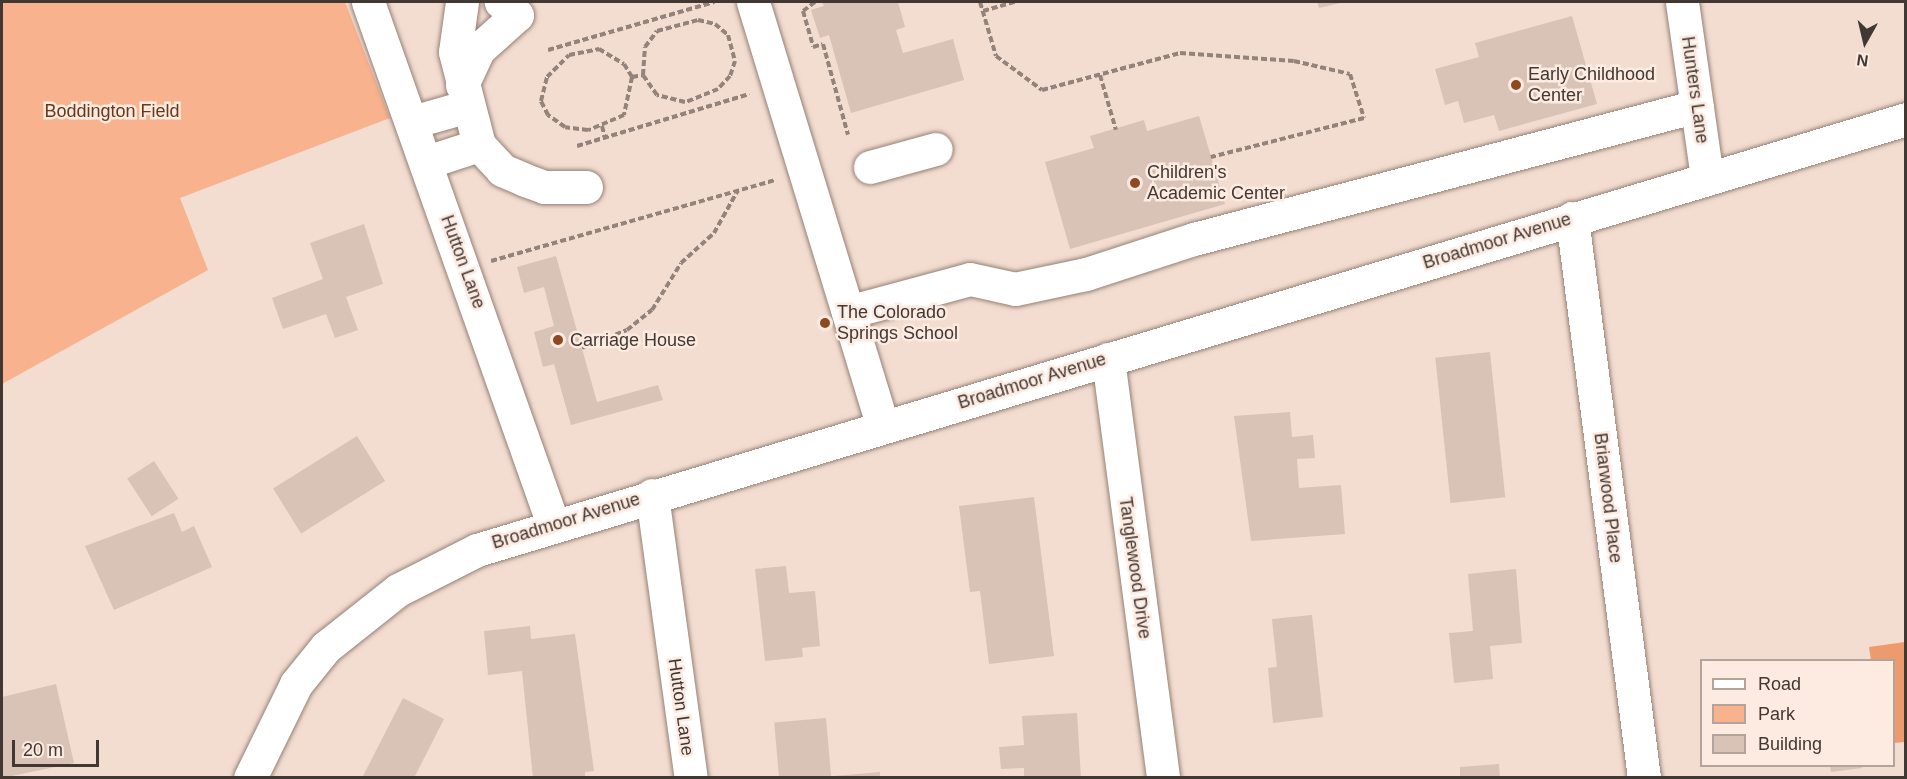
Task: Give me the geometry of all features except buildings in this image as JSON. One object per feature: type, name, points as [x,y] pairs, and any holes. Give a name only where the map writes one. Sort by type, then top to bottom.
[{"type":"street","name":"Hutton Lane","points":[[368,2],[466,268],[553,524]]},
{"type":"street","points":[[462,2],[455,52],[480,145],[502,170],[544,188],[586,187]]},
{"type":"street","points":[[412,122],[465,95],[478,50],[517,15],[501,2]]},
{"type":"street","points":[[753,2],[882,425]]},
{"type":"street","name":"Hunters Lane","points":[[1682,2],[1707,178]]},
{"type":"street","points":[[848,312],[970,279],[1015,289],[1086,274],[1194,239],[1697,106]]},
{"type":"street","name":"Broadmoor Avenue","points":[[250,777],[301,677],[359,617],[430,571],[553,524],[1905,119]]},
{"type":"street","points":[[427,162],[480,145]]},
{"type":"street","points":[[870,167],[936,149]]},
{"type":"street","name":"Briarwood Place","points":[[1572,218],[1644,777]]},
{"type":"street","name":"Tanglewood Drive","points":[[1108,358],[1163,777]]},
{"type":"street","name":"Hutton Lane","points":[[652,495],[691,777]]},
{"type":"path","points":[[548,50],[714,2]]},
{"type":"path","points":[[815,2],[803,11],[813,47],[823,44],[848,135]]},
{"type":"path","points":[[980,2],[996,56],[1042,90],[1180,53],[1217,52],[1350,74],[1364,118],[1211,157]]},
{"type":"path","points":[[983,12],[1016,2]]},
{"type":"path","points":[[671,14],[675,24]]},
{"type":"path","points":[[706,22],[728,35],[735,61],[730,76],[718,90],[685,102],[657,95],[643,75],[645,46],[657,31],[675,24],[706,22]]},
{"type":"path","points":[[574,42],[578,53]]},
{"type":"path","points":[[578,53],[611,53],[632,77],[624,115],[602,126],[565,127],[548,115],[542,101],[555,64],[578,53]]},
{"type":"path","points":[[632,77],[643,75]]},
{"type":"path","points":[[1100,75],[1116,130]]},
{"type":"path","points":[[577,146],[778,85]]},
{"type":"path","points":[[697,98],[700,109]]},
{"type":"path","points":[[602,126],[605,138]]},
{"type":"path","points":[[466,268],[778,178]]},
{"type":"path","points":[[582,348],[627,330],[652,310],[681,263],[714,233],[738,190]]},
{"type":"green space","name":"Boddington Field","points":[[2,2],[345,2],[390,118],[180,198],[208,270],[2,384]]},
{"type":"shaded area","points":[[1905,642],[1905,742],[1895,743],[1895,659],[1871,659],[1869,647]]},
{"type":"place","name":"Early Childhood Center","points":[[1516,85]]},
{"type":"place","name":"Children's Academic Center","points":[[1135,183]]},
{"type":"place","name":"The Colorado Springs School","points":[[825,323]]},
{"type":"place","name":"Carriage House","points":[[558,340]]}]
